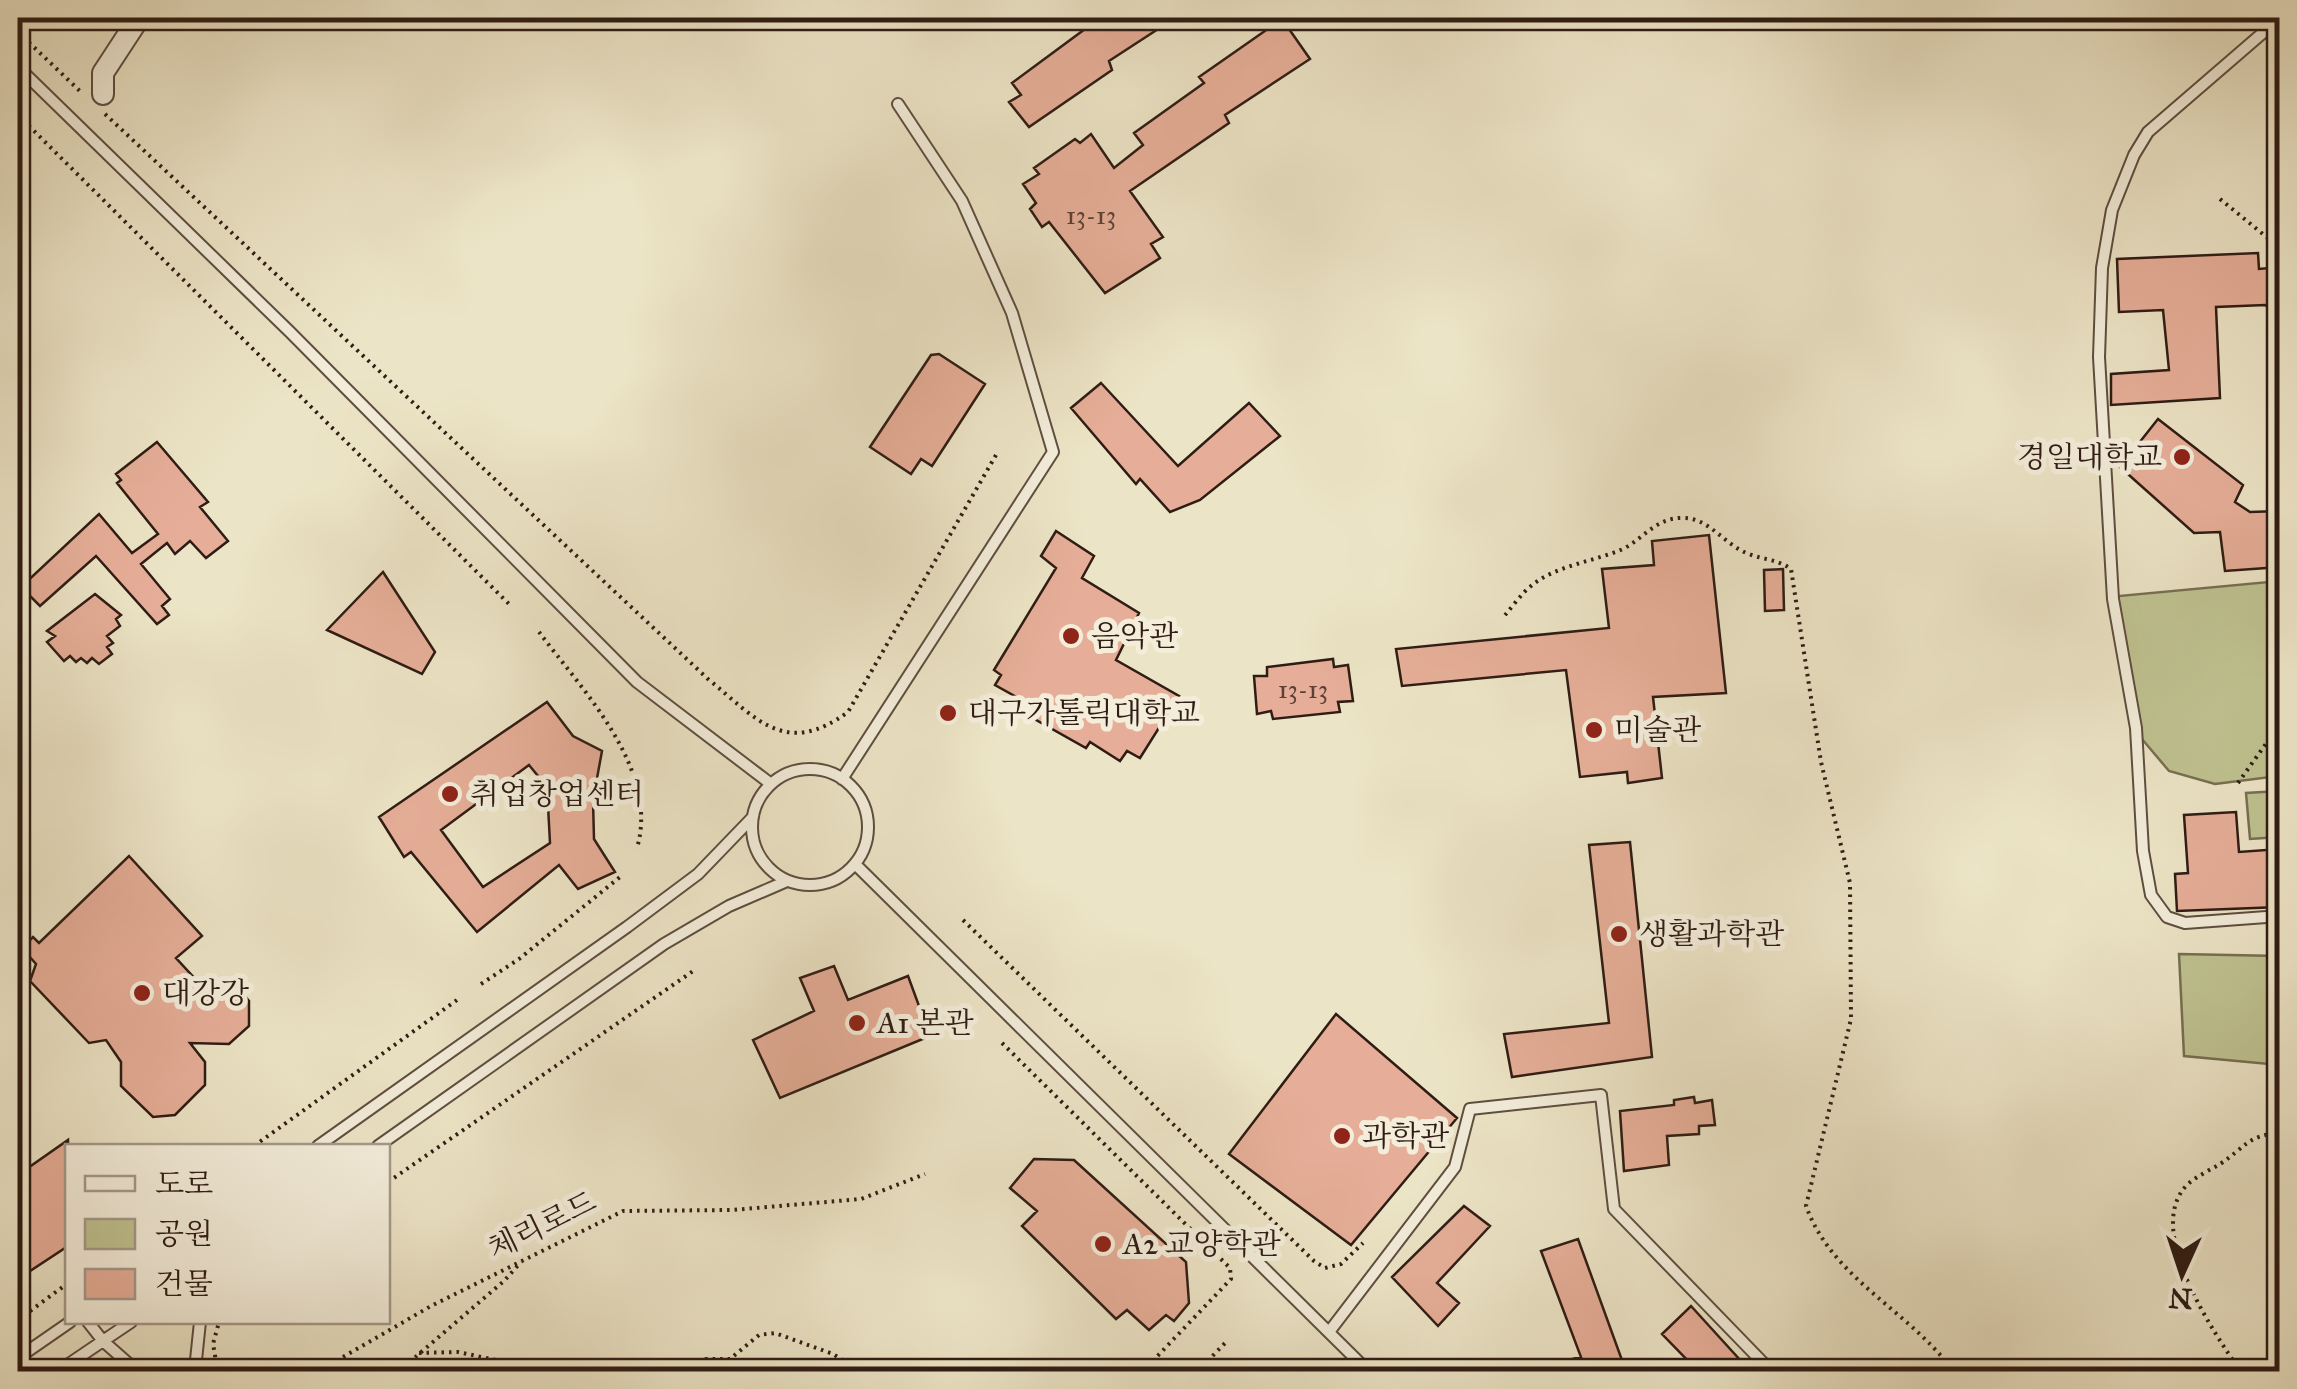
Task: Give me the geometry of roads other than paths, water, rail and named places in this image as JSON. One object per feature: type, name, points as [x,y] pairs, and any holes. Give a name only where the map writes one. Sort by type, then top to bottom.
[{"type":"street","points":[[99,102],[103,73],[139,18]]},
{"type":"lane","points":[[2280,18],[2148,132],[2134,155],[2112,210],[2102,268],[2099,356],[2112,598],[2136,728],[2144,851],[2151,895],[2167,917],[2185,922],[2280,916]]},
{"type":"lane","points":[[18,67],[290,332],[636,682],[771,784]]},
{"type":"lane","points":[[842,779],[1053,452],[1012,313],[998,281],[962,201],[898,104]]},
{"type":"lane","points":[[809,770],[828,772],[842,779],[860,798],[866,813],[865,847],[854,864],[836,880],[824,884],[804,885],[771,871],[758,855],[752,838],[752,818],[758,800],[786,774],[809,770]]},
{"type":"lane","points":[[321,1144],[656,906],[698,874],[752,818]]},
{"type":"lane","points":[[854,864],[1369,1372]]},
{"type":"lane","points":[[381,1144],[664,944],[728,906],[786,880]]},
{"type":"lane","points":[[1329,1332],[1455,1167],[1470,1109],[1601,1095],[1614,1208],[1772,1372]]},
{"type":"lane","points":[[18,1358],[67,1324]]},
{"type":"lane","points":[[90,1324],[138,1372]]},
{"type":"lane","points":[[57,1372],[127,1324]]},
{"type":"lane","points":[[198,1372],[200,1324]]},
{"type":"place","name":"경일대학교","points":[[2182,457]]},
{"type":"place","name":"음악관","points":[[1071,636]]},
{"type":"place","name":"대구가톨릭대학교","points":[[948,713]]},
{"type":"place","name":"미술관","points":[[1594,730]]},
{"type":"place","name":"취업창업센터","points":[[450,794]]},
{"type":"place","name":"생활과학관","points":[[1619,934]]},
{"type":"place","name":"대강강","points":[[142,993]]},
{"type":"place","name":"A1 본관","points":[[857,1023]]},
{"type":"place","name":"과학관","points":[[1342,1136]]},
{"type":"place","name":"A2 교양학관","points":[[1103,1244]]}]
